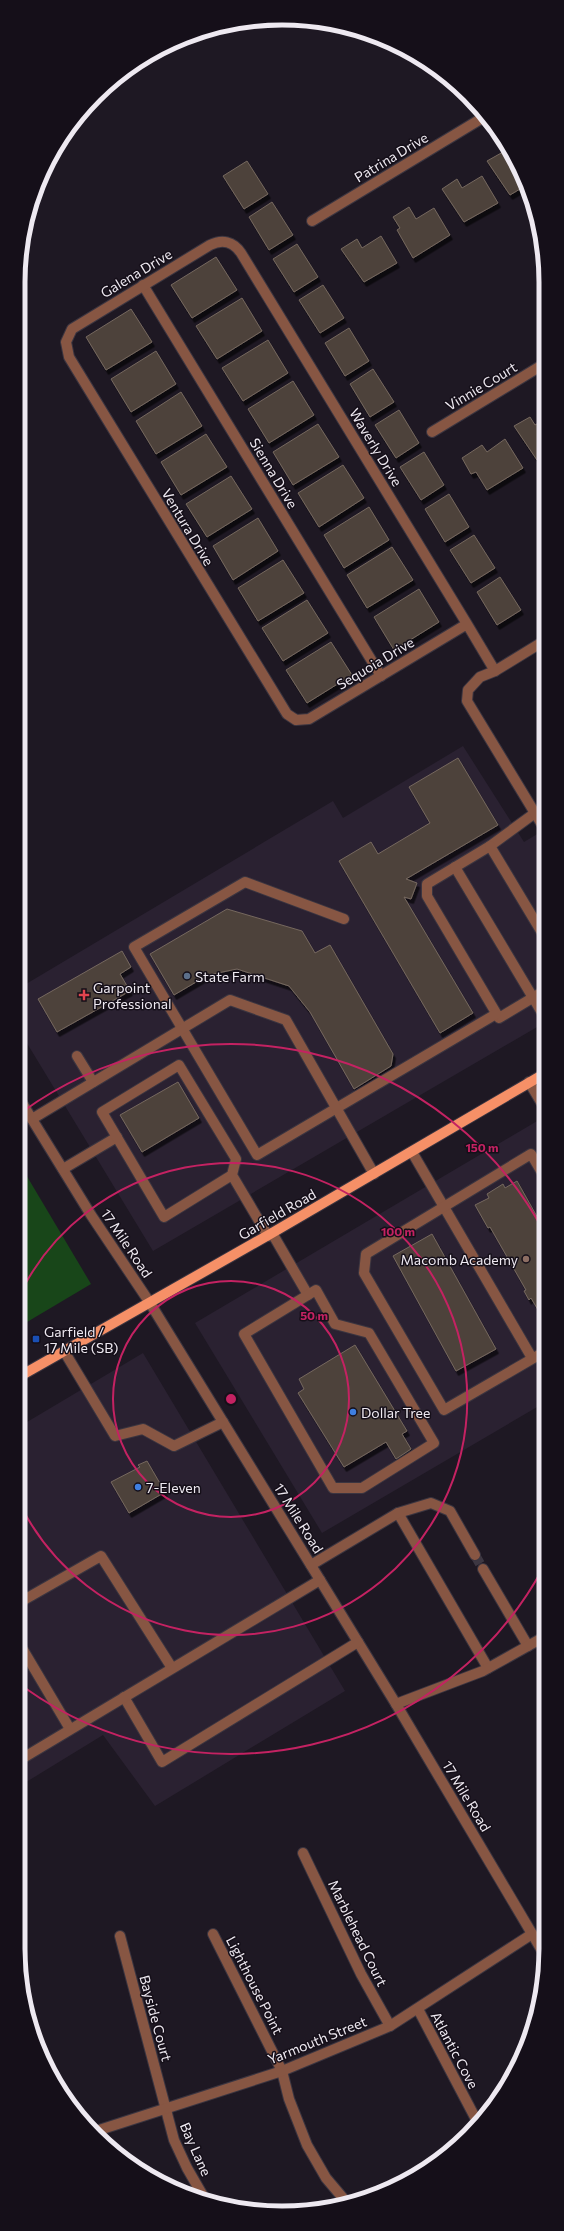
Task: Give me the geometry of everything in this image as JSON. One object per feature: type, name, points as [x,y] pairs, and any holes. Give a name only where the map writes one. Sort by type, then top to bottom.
[{"type":"main road","name":"Garfield Road","points":[[25,1373],[374,1174],[539,1077]]},
{"type":"street","name":"Patrina Drive","points":[[312,221],[480,119]]},
{"type":"street","name":"Galena Drive","points":[[66,342],[68,335],[78,325],[143,285],[210,245],[217,242],[229,242]]},
{"type":"street","name":"Waverly Drive","points":[[229,242],[241,253],[495,670]]},
{"type":"street","name":"Sienna Drive","points":[[143,285],[381,676]]},
{"type":"street","name":"Ventura Drive","points":[[66,342],[69,357],[277,700],[287,714],[296,720]]},
{"type":"street","name":"Vinnie Court","points":[[432,432],[539,367]]},
{"type":"street","name":"Sequoia Drive","points":[[296,720],[309,719],[467,624]]},
{"type":"street","points":[[539,644],[473,682],[468,690],[467,701],[539,820]]},
{"type":"street","points":[[535,813],[490,846],[427,884],[426,896],[499,1018],[539,994]]},
{"type":"street","points":[[490,846],[539,928]]},
{"type":"street","points":[[456,866],[539,1008]]},
{"type":"street","points":[[344,919],[244,882],[134,947],[257,1156],[496,1014]]},
{"type":"street","points":[[32,1119],[230,1000],[286,1020],[338,1108],[374,1174]]},
{"type":"street","points":[[77,1056],[93,1082]]},
{"type":"street","points":[[179,1065],[236,1159],[232,1176],[164,1217],[117,1137],[102,1112],[179,1065]]},
{"type":"street","points":[[529,1082],[539,1099]]},
{"type":"street","name":"17 Mile Road","points":[[25,1108],[224,1422],[396,1704],[539,1946]]},
{"type":"street","points":[[63,1169],[117,1137]]},
{"type":"street","points":[[412,1152],[532,1358]]},
{"type":"street","points":[[539,1168],[531,1154],[444,1206],[366,1254],[364,1273],[444,1410],[539,1354]]},
{"type":"street","points":[[232,1176],[308,1295]]},
{"type":"street","points":[[316,1290],[335,1324],[369,1333],[434,1443],[362,1488],[333,1488],[244,1334],[308,1295],[316,1290]]},
{"type":"street","points":[[64,1351],[115,1436],[143,1429],[174,1446],[224,1422]]},
{"type":"street","points":[[311,1565],[398,1513],[431,1503],[450,1511],[475,1555]]},
{"type":"street","points":[[398,1513],[488,1668]]},
{"type":"street","points":[[25,1600],[102,1556],[172,1668]]},
{"type":"street","points":[[483,1569],[528,1646]]},
{"type":"street","points":[[25,1757],[320,1580]]},
{"type":"street","points":[[396,1704],[488,1668],[539,1640]]},
{"type":"street","points":[[124,1697],[162,1762],[358,1642]]},
{"type":"street","points":[[25,1653],[70,1730]]},
{"type":"street","name":"Marblehead Court","points":[[303,1853],[361,1974],[390,2026]]},
{"type":"street","name":"Lighthouse Point","points":[[213,1934],[282,2070],[289,2099],[307,2145],[326,2178],[343,2198]]},
{"type":"street","name":"Yarmouth Street","points":[[99,2130],[165,2107],[282,2070],[390,2026],[532,1934]]},
{"type":"street","name":"Bayside Court","points":[[120,1936],[165,2107]]},
{"type":"street","name":"Atlantic Cove","points":[[418,2009],[475,2118]]},
{"type":"street","name":"Bay Lane","points":[[165,2107],[174,2140],[183,2161],[201,2193]]},
{"type":"shaded area","points":[[463,746],[524,842],[539,833],[539,1026],[153,1251],[25,1040],[25,985],[333,801],[343,818]]},
{"type":"shaded area","points":[[539,1120],[539,1406],[322,1533],[195,1323]]},
{"type":"shaded area","points":[[143,1353],[345,1691],[155,1806],[103,1735],[25,1783],[25,1423]]},
{"type":"green space","points":[[25,1173],[91,1284],[25,1323]]},
{"type":"building","points":[[503,152],[521,189],[510,195],[487,161]]},
{"type":"building","points":[[247,161],[268,194],[244,209],[223,176]]},
{"type":"building","points":[[482,176],[498,203],[464,222],[442,189],[457,179],[462,188]]},
{"type":"building","points":[[272,202],[293,235],[269,250],[249,217]]},
{"type":"building","points":[[409,207],[416,219],[434,208],[450,235],[413,258],[397,230],[400,228],[393,217]]},
{"type":"building","points":[[381,236],[397,263],[364,282],[341,249],[357,239],[362,248]]},
{"type":"building","points":[[297,244],[318,277],[294,292],[273,259]]},
{"type":"building","points":[[216,257],[237,290],[192,318],[171,285]]},
{"type":"building","points":[[323,285],[344,318],[320,333],[299,300]]},
{"type":"building","points":[[242,298],[262,331],[217,359],[196,326]]},
{"type":"building","points":[[131,309],[152,342],[106,370],[86,337]]},
{"type":"building","points":[[349,328],[369,361],[345,376],[325,343]]},
{"type":"building","points":[[268,340],[288,373],[243,401],[222,368]]},
{"type":"building","points":[[156,351],[176,384],[131,412],[111,379]]},
{"type":"building","points":[[373,369],[394,402],[370,417],[350,384]]},
{"type":"building","points":[[293,381],[314,415],[269,443],[248,409]]},
{"type":"building","points":[[181,392],[202,426],[156,454],[136,421]]},
{"type":"building","points":[[399,410],[419,443],[396,458],[375,425]]},
{"type":"building","points":[[530,417],[535,425],[539,423],[539,459],[537,460],[514,426]]},
{"type":"building","points":[[318,424],[339,457],[293,485],[273,452]]},
{"type":"building","points":[[206,434],[227,467],[181,495],[161,462]]},
{"type":"building","points":[[505,439],[523,468],[487,490],[476,472],[471,474],[462,458],[482,445],[487,452]]},
{"type":"building","points":[[424,452],[444,485],[421,500],[400,467]]},
{"type":"building","points":[[343,465],[364,498],[319,527],[298,493]]},
{"type":"building","points":[[231,476],[252,509],[207,537],[186,504]]},
{"type":"building","points":[[449,494],[469,527],[445,542],[425,509]]},
{"type":"building","points":[[369,507],[389,540],[344,568],[324,535]]},
{"type":"building","points":[[258,518],[278,551],[233,580],[213,546]]},
{"type":"building","points":[[474,535],[495,568],[471,583],[450,550]]},
{"type":"building","points":[[392,547],[413,580],[367,608],[347,575]]},
{"type":"building","points":[[283,560],[304,593],[258,621],[238,588]]},
{"type":"building","points":[[500,577],[521,610],[497,625],[477,592]]},
{"type":"building","points":[[419,589],[439,622],[394,650],[374,617]]},
{"type":"building","points":[[307,600],[328,633],[283,661],[262,628]]},
{"type":"building","points":[[331,642],[352,675],[307,703],[286,670]]},
{"type":"building","points":[[458,758],[498,825],[406,879],[417,883],[411,899],[404,897],[473,1013],[440,1033],[339,861],[371,842],[378,854],[430,823],[409,787]]},
{"type":"building","points":[[227,909],[302,931],[315,953],[330,945],[393,1054],[391,1066],[354,1089],[310,1012],[289,986],[237,969],[208,975],[174,995],[150,954]]},
{"type":"building","name":"Garpoint Professional","points":[[122,951],[131,967],[120,974],[130,991],[57,1032],[38,999]]},
{"type":"building","points":[[178,1082],[199,1118],[142,1152],[120,1115]]},
{"type":"building","name":"Macomb Academy","points":[[517,1181],[539,1220],[539,1312],[531,1298],[529,1300],[524,1291],[526,1290],[490,1227],[488,1228],[475,1205],[489,1198],[487,1194],[503,1184],[505,1188]]},
{"type":"building","points":[[432,1234],[496,1349],[456,1371],[393,1256]]},
{"type":"building","name":"Dollar Tree","points":[[355,1345],[407,1431],[402,1434],[411,1449],[396,1459],[386,1442],[344,1467],[298,1393],[304,1389],[299,1379]]},
{"type":"building","name":"7-Eleven","points":[[147,1461],[165,1492],[129,1513],[111,1482],[140,1467],[138,1465]]},
{"type":"tunnel","points":[[475,1555],[483,1569]]},
{"type":"place","name":"State Farm","points":[[187,976]]},
{"type":"place","name":"Garpoint Professional","points":[[84,995]]},
{"type":"place","name":"Macomb Academy","points":[[526,1259]]},
{"type":"place","name":"Garfield / 17 Mile (SB)","points":[[36,1339]]},
{"type":"place","name":"Dollar Tree","points":[[353,1412]]},
{"type":"place","name":"7-Eleven","points":[[138,1487]]}]
